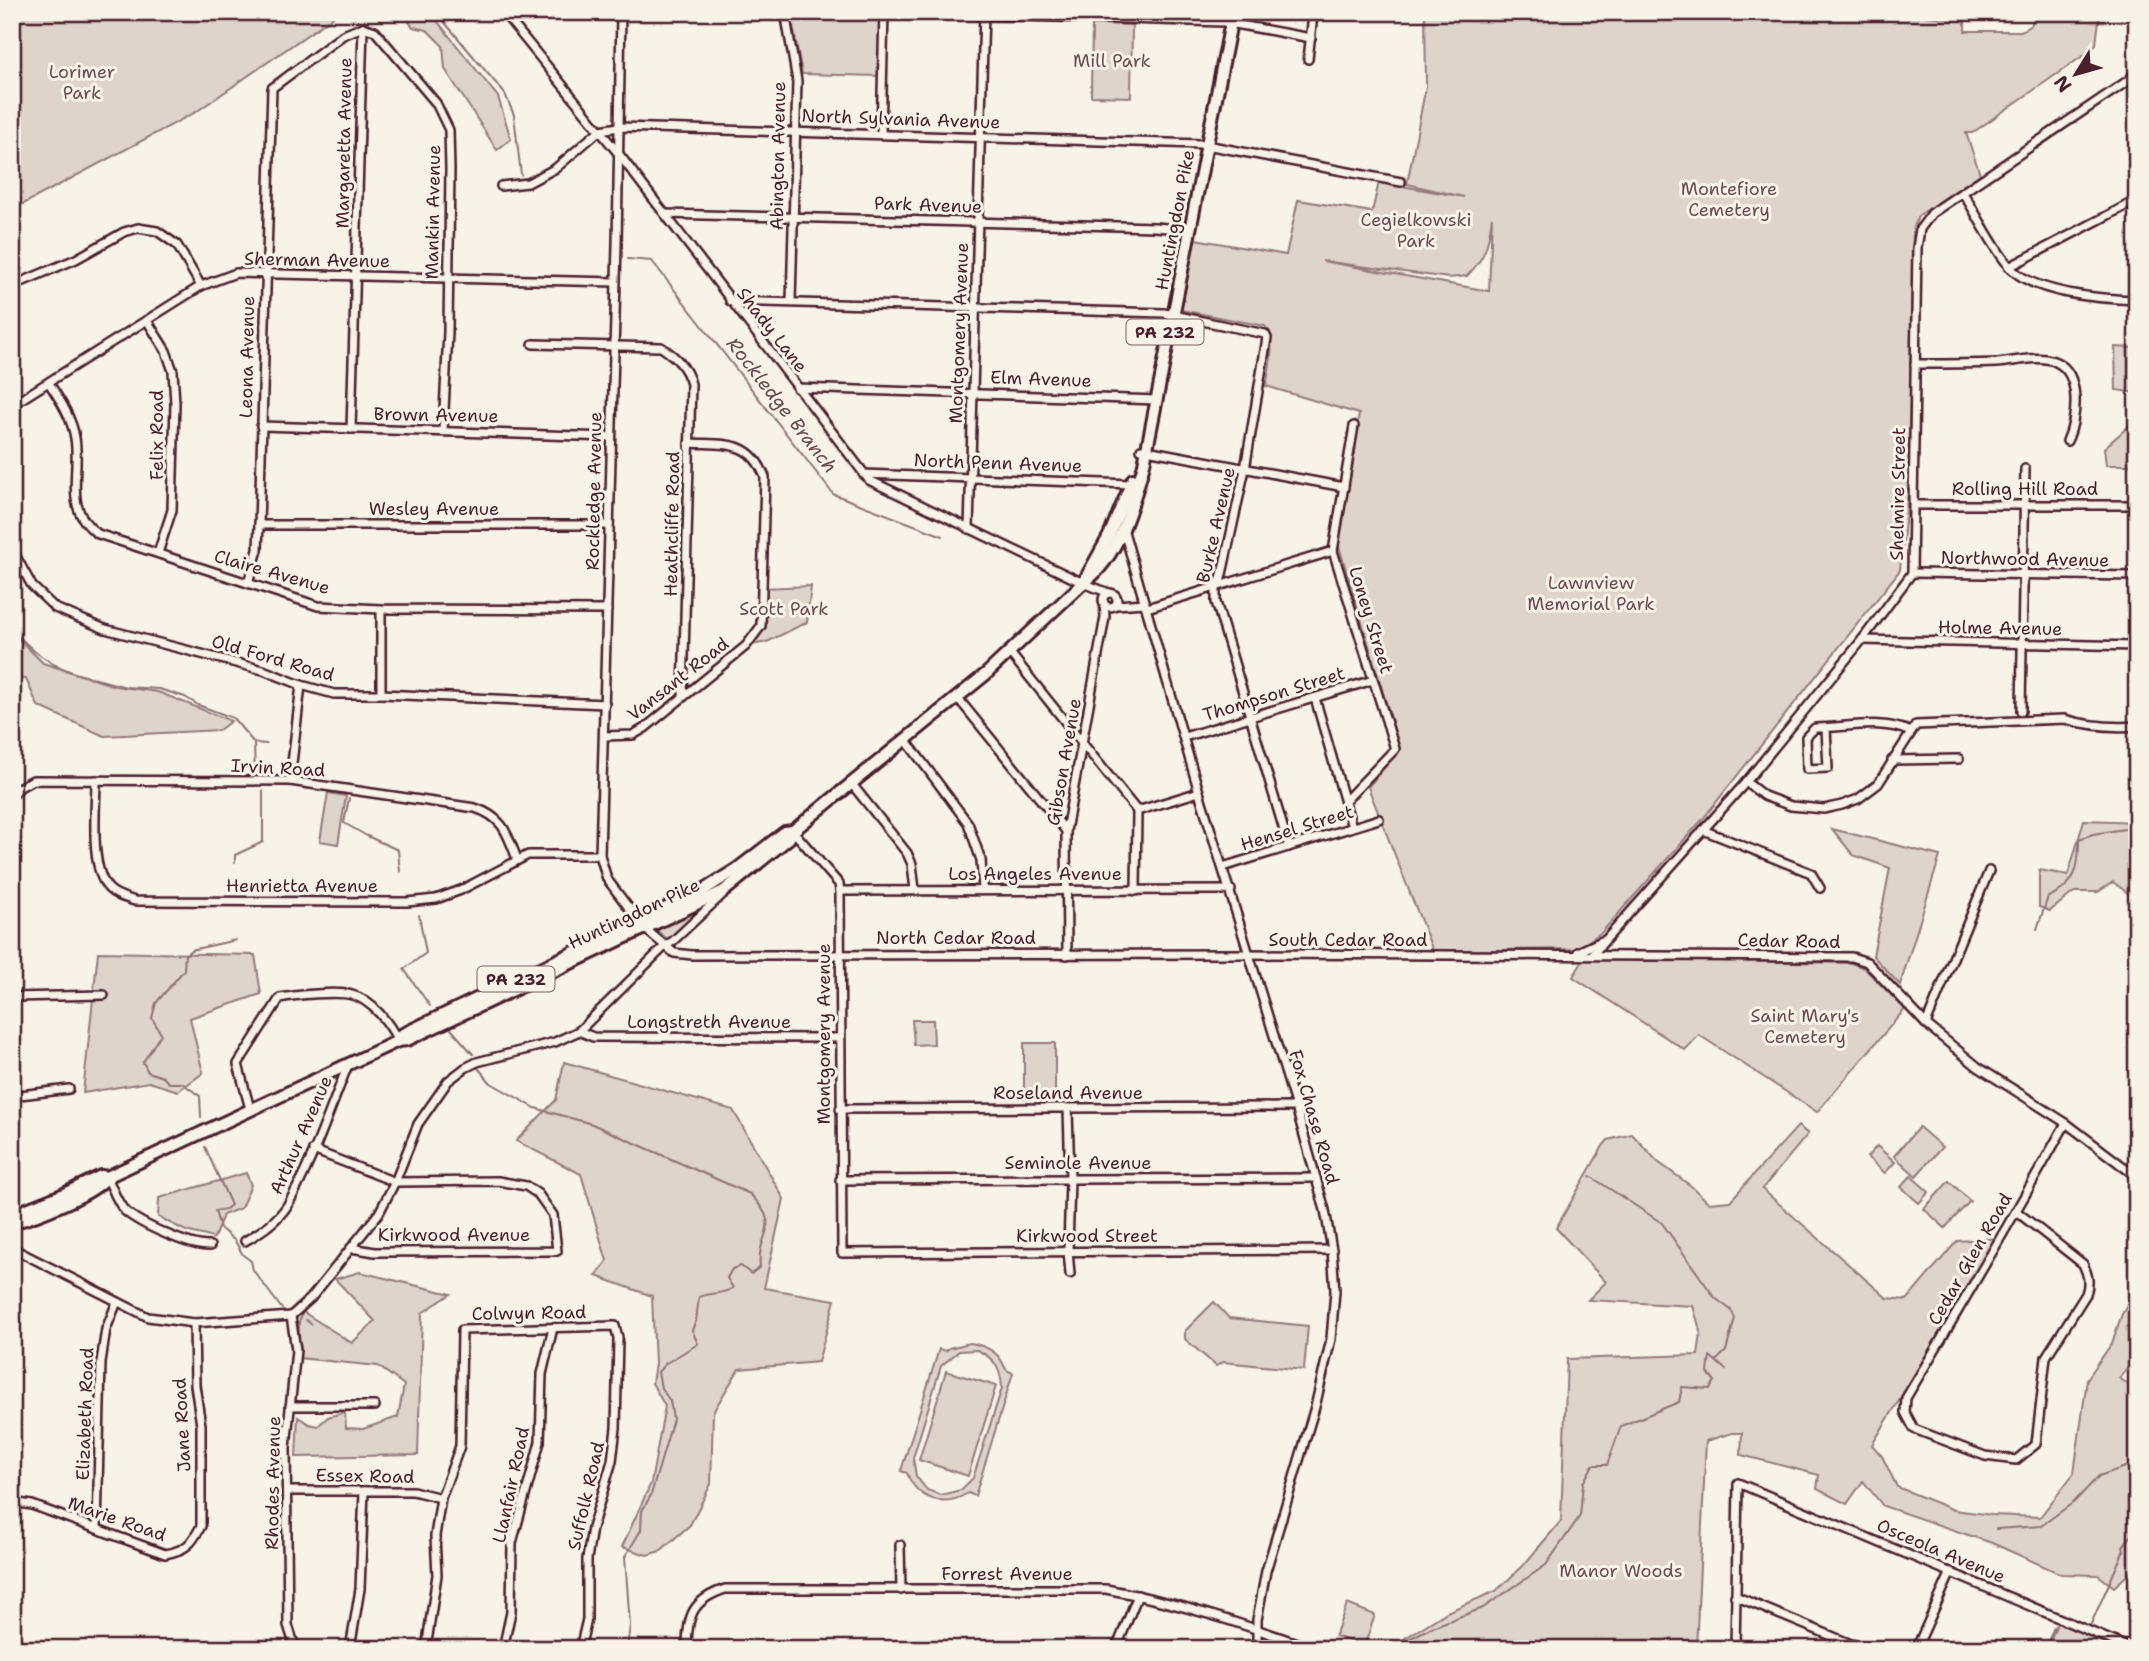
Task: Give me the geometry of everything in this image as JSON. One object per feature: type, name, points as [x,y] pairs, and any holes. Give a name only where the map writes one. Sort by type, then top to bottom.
[{"type":"main road","name":"Huntingdon Pike","points":[[641,924],[682,913],[724,891],[1010,653],[1100,569],[1123,528],[1138,488],[1228,18]]},
{"type":"main road","name":"Huntingdon Pike","points":[[1083,583],[1109,536],[1144,450]]},
{"type":"main road","name":"Huntingdon Pike","points":[[12,1223],[67,1202],[101,1184],[107,1177],[398,1041],[407,1040],[641,924],[718,882],[785,832],[793,831]]},
{"type":"main road","name":"Huntingdon Pike","points":[[12,1215],[62,1195],[101,1175],[107,1177]]},
{"type":"street","name":"Shady Lane","points":[[503,12],[618,153],[863,474],[876,485],[1083,583]]},
{"type":"street","name":"Rockledge Avenue","points":[[621,12],[600,855],[607,880],[641,924],[664,947]]},
{"type":"street","name":"Abington Avenue","points":[[785,12],[797,81],[790,302]]},
{"type":"street","points":[[881,134],[884,12]]},
{"type":"street","points":[[892,12],[1228,18],[1311,38]]},
{"type":"street","name":"Montgomery Avenue","points":[[969,529],[984,14]]},
{"type":"street","points":[[1308,59],[1314,15]]},
{"type":"street","name":"Leona Avenue","points":[[248,583],[258,550],[272,88],[343,35],[363,27]]},
{"type":"street","name":"Margaretta Avenue","points":[[351,429],[363,27]]},
{"type":"street","name":"Mankin Avenue","points":[[363,27],[375,31],[436,103],[449,130],[448,332],[443,430]]},
{"type":"street","name":"Shelmire Street","points":[[1593,954],[1746,782],[1862,640],[1912,573],[1917,248],[1920,229],[1932,213],[2129,80],[2137,71]]},
{"type":"street","name":"North Sylvania Avenue","points":[[600,130],[619,127],[1204,145],[1401,182]]},
{"type":"street","points":[[500,186],[528,183],[556,168],[600,130]]},
{"type":"street","points":[[1963,193],[2009,267],[2021,277],[2065,293],[2102,299],[2137,300]]},
{"type":"street","points":[[2009,267],[2137,200]]},
{"type":"street","name":"Park Avenue","points":[[665,214],[1187,230]]},
{"type":"street","points":[[12,286],[75,259],[124,232],[138,228],[157,230],[177,245],[201,286]]},
{"type":"street","name":"Sherman Avenue","points":[[12,405],[201,286],[236,273],[615,282]]},
{"type":"street","points":[[730,301],[1171,314]]},
{"type":"street","name":"Burke Avenue","points":[[1171,314],[1261,331],[1267,338],[1245,469],[1221,579],[1216,587],[1216,602],[1289,847]]},
{"type":"street","name":"Felix Road","points":[[148,321],[166,351],[173,370],[175,403],[172,510],[158,554]]},
{"type":"street","points":[[533,344],[614,345]]},
{"type":"street","name":"Heathcliffe Road","points":[[614,345],[661,347],[676,356],[688,372],[691,384],[683,696]]},
{"type":"street","points":[[1915,364],[1999,363],[2043,359],[2059,363],[2068,370],[2073,383],[2072,430],[2067,441]]},
{"type":"street","name":"Claire Avenue","points":[[49,383],[64,407],[75,436],[75,500],[80,516],[90,529],[98,534],[318,606],[381,609],[607,610]]},
{"type":"street","name":"Elm Avenue","points":[[797,388],[1156,399]]},
{"type":"street","name":"Brown Avenue","points":[[261,426],[610,437]]},
{"type":"street","name":"Loney Street","points":[[1345,801],[1395,749],[1333,551],[1354,426]]},
{"type":"street","name":"Vansant Road","points":[[604,736],[633,735],[746,646],[761,626],[765,477],[759,463],[750,453],[738,446],[689,443]]},
{"type":"street","points":[[1144,450],[1344,487]]},
{"type":"street","points":[[2021,711],[2025,468]]},
{"type":"street","name":"North Penn Avenue","points":[[863,474],[1131,484]]},
{"type":"street","name":"Rolling Hill Road","points":[[1914,505],[2137,505]]},
{"type":"street","name":"Wesley Avenue","points":[[259,525],[609,526]]},
{"type":"street","name":"Fox Chase Road","points":[[1123,528],[1199,792],[1296,1107],[1332,1250],[1335,1291],[1331,1339],[1315,1407],[1266,1571],[1257,1620],[1257,1649]]},
{"type":"street","name":"Old Ford Road","points":[[12,549],[32,586],[55,608],[105,629],[263,670],[334,694],[605,704]]},
{"type":"street","points":[[1108,598],[1146,605],[1216,587],[1333,551]]},
{"type":"street","name":"Northwood Avenue","points":[[1912,573],[2137,576]]},
{"type":"street","points":[[1083,583],[1096,589],[1116,605]]},
{"type":"street","points":[[1108,598],[1109,607],[1133,603]]},
{"type":"street","name":"Gibson Avenue","points":[[1067,955],[1066,831],[1108,598]]},
{"type":"street","points":[[381,609],[381,694]]},
{"type":"street","name":"Holme Avenue","points":[[1862,640],[2137,646]]},
{"type":"street","points":[[1010,653],[1137,811],[1136,891]]},
{"type":"street","name":"Thompson Street","points":[[1184,737],[1373,681]]},
{"type":"street","points":[[290,781],[301,685]]},
{"type":"street","points":[[957,697],[1066,831]]},
{"type":"street","points":[[1315,698],[1352,827]]},
{"type":"street","points":[[1746,782],[1764,796],[1791,806],[1824,809],[1858,799],[1878,784],[1916,725],[2064,719],[2087,725],[2137,726]]},
{"type":"street","points":[[1826,728],[1828,768],[1807,769],[1806,737],[1815,728],[1868,724],[1901,727],[1911,732]]},
{"type":"street","points":[[905,739],[968,823],[981,860],[983,890]]},
{"type":"street","points":[[1892,760],[1959,759]]},
{"type":"street","name":"Irvin Road","points":[[12,796],[33,780],[290,781],[487,812],[498,819],[505,829],[517,859]]},
{"type":"street","name":"Henrietta Avenue","points":[[96,780],[97,863],[101,878],[109,889],[119,896],[135,901],[407,902],[436,899],[461,890],[528,855],[600,855]]},
{"type":"street","points":[[851,783],[907,853],[912,864],[915,890]]},
{"type":"street","points":[[1137,811],[1199,792]]},
{"type":"street","name":"Hensel Street","points":[[1223,867],[1379,819]]},
{"type":"street","points":[[1703,830],[1811,873],[1820,888]]},
{"type":"street","points":[[793,831],[839,884],[840,891]]},
{"type":"street","points":[[1926,1024],[1989,871]]},
{"type":"street","name":"Los Angeles Avenue","points":[[840,891],[1230,890]]},
{"type":"street","points":[[12,1248],[148,1317],[194,1323],[291,1316],[312,1298],[379,1213],[395,1182],[418,1124],[448,1081],[477,1062],[555,1042],[579,1031],[664,947],[716,902],[724,891]]},
{"type":"street","name":"Montgomery Avenue","points":[[840,891],[842,1253]]},
{"type":"street","points":[[1574,954],[1608,936],[1611,945],[1620,954]]},
{"type":"street","name":"North Cedar Road","points":[[664,947],[674,953],[692,956],[840,953],[1250,955]]},
{"type":"street","name":"Cedar Road","points":[[1447,956],[1620,954],[1852,957],[1867,962],[1926,1024],[1978,1067],[2066,1123],[2137,1177]]},
{"type":"street","name":"South Cedar Road","points":[[1250,955],[1447,956]]},
{"type":"street","points":[[12,997],[104,995]]},
{"type":"street","points":[[250,1109],[238,1064],[280,998],[352,995],[376,1011],[389,1024],[398,1041]]},
{"type":"street","name":"Longstreth Avenue","points":[[579,1031],[593,1037],[840,1038]]},
{"type":"street","name":"Arthur Avenue","points":[[245,1241],[259,1233],[286,1208],[349,1064]]},
{"type":"street","points":[[12,1096],[69,1089]]},
{"type":"street","name":"Roseland Avenue","points":[[841,1109],[1296,1107]]},
{"type":"street","points":[[1068,1109],[1070,1274]]},
{"type":"street","name":"Cedar Glen Road","points":[[2016,1211],[2083,1264],[2089,1276],[2086,1294],[2046,1357],[2036,1444],[2016,1460],[1985,1456],[1914,1429],[1905,1412],[1906,1398],[2066,1123]]},
{"type":"street","points":[[313,1150],[395,1182]]},
{"type":"street","points":[[107,1177],[125,1211],[166,1234],[201,1247],[209,1246]]},
{"type":"street","name":"Seminole Avenue","points":[[840,1180],[1316,1178]]},
{"type":"street","name":"Kirkwood Avenue","points":[[351,1248],[375,1252],[557,1251],[553,1214],[538,1194],[526,1186],[498,1181],[395,1182]]},
{"type":"street","name":"Kirkwood Street","points":[[842,1253],[1332,1250]]},
{"type":"street","name":"Elizabeth Road","points":[[97,1529],[101,1362],[106,1329],[117,1302]]},
{"type":"street","name":"Rhodes Avenue","points":[[291,1316],[296,1350],[286,1448],[288,1625],[293,1641],[299,1649]]},
{"type":"street","name":"Jane Road","points":[[194,1323],[195,1385],[201,1425],[201,1526]]},
{"type":"street","name":"Suffolk Road","points":[[580,1649],[587,1619],[587,1559],[612,1461],[617,1428],[618,1338],[615,1326],[597,1327]]},
{"type":"street","name":"Colwyn Road","points":[[441,1498],[460,1446],[462,1330],[597,1327]]},
{"type":"street","name":"Llanfair Road","points":[[503,1649],[511,1612],[512,1543],[540,1442],[542,1374],[553,1328]]},
{"type":"street","points":[[290,1406],[375,1406]]},
{"type":"street","name":"Osceola Avenue","points":[[1735,1595],[1738,1483],[2132,1649]]},
{"type":"street","name":"Essex Road","points":[[287,1491],[414,1491],[441,1498]]},
{"type":"street","points":[[350,1649],[360,1589],[364,1491]]},
{"type":"street","points":[[426,1649],[438,1575],[435,1536],[441,1498]]},
{"type":"street","name":"Marie Road","points":[[12,1502],[32,1505],[164,1555],[182,1550],[193,1540],[201,1526]]},
{"type":"street","points":[[900,1545],[901,1590]]},
{"type":"street","points":[[1916,1649],[1951,1572]]},
{"type":"street","name":"Forrest Avenue","points":[[687,1649],[687,1629],[695,1605],[724,1589],[1106,1589],[1138,1595],[1258,1629],[1314,1649]]},
{"type":"street","points":[[1116,1649],[1138,1595]]},
{"type":"street","points":[[1735,1649],[1735,1595],[1863,1649]]},
{"type":"green space","name":"Lorimer Park","points":[[12,12],[340,12],[196,112],[12,210]]},
{"type":"green space","points":[[402,12],[430,12],[498,97],[511,139],[497,150],[445,69],[443,46],[427,30],[413,27]]},
{"type":"green space","points":[[1425,12],[1926,12],[1926,16],[1965,19],[1965,31],[2021,31],[2031,25],[2038,12],[2100,12],[2096,44],[2090,51],[1972,133],[1966,133],[1980,174],[1918,216],[1913,230],[1908,493],[1900,570],[1702,820],[1602,932],[1576,949],[1433,951],[1368,787],[1400,749],[1338,543],[1359,414],[1266,386],[1271,339],[1265,326],[1181,310],[1195,239],[1286,255],[1298,200],[1372,212],[1379,182],[1464,197],[1407,184],[1426,86]],"holes":[[[1492,217],[1489,291],[1322,261],[1449,278],[1467,276],[1479,262],[1485,249]]]},
{"type":"green space","points":[[800,17],[880,19],[880,76],[802,74],[793,26],[793,22]]},
{"type":"green space","name":"Mill Park","points":[[1092,24],[1132,25],[1131,97],[1091,96]]},
{"type":"green space","points":[[2115,347],[2137,348],[2137,393],[2116,390]]},
{"type":"green space","points":[[2137,419],[2137,465],[2106,465],[2104,448]]},
{"type":"green space","name":"Scott Park","points":[[811,586],[807,622],[767,642],[746,646],[761,626],[762,588]]},
{"type":"green space","points":[[12,632],[43,663],[115,686],[158,692],[231,721],[219,730],[104,736],[38,706],[26,679],[12,678]]},
{"type":"green space","points":[[328,793],[346,796],[338,844],[320,841]]},
{"type":"green space","points":[[2084,820],[2137,822],[2137,900],[2113,882],[2098,892],[2074,892],[2050,911],[2039,907],[2039,870],[2068,875]]},
{"type":"green space","points":[[1832,829],[1940,856],[1900,985],[1873,956],[1890,868],[1853,855]]},
{"type":"green space","points":[[708,904],[669,940],[657,931],[657,930]]},
{"type":"green space","points":[[98,952],[255,955],[261,994],[190,1018],[203,1073],[178,1091],[149,1082],[83,1093]]},
{"type":"green space","name":"Saint Mary's Cemetery","points":[[1584,959],[1851,963],[1864,968],[1905,1009],[1817,1112],[1699,1035],[1685,1050],[1573,977]]},
{"type":"green space","points":[[912,1020],[933,1020],[934,1044],[914,1045]]},
{"type":"green space","points":[[1024,1043],[1055,1043],[1055,1099],[1024,1099]]},
{"type":"green space","points":[[564,1062],[733,1110],[784,1199],[764,1288],[835,1300],[818,1362],[739,1369],[713,1412],[711,1484],[690,1525],[660,1551],[647,1555],[622,1547],[651,1483],[665,1406],[652,1383],[655,1364],[652,1296],[596,1276],[607,1261],[581,1174],[516,1141],[556,1100]]},
{"type":"green space","name":"Manor Woods","points":[[1798,1126],[1808,1134],[1762,1189],[1887,1298],[1907,1300],[1957,1241],[2001,1238],[1937,1346],[1908,1386],[1872,1445],[1882,1456],[1897,1487],[1954,1510],[2040,1517],[2074,1473],[2087,1379],[2112,1343],[2122,1314],[2137,1290],[2137,1317],[2131,1327],[2137,1332],[2137,1357],[2119,1378],[2137,1390],[2137,1548],[2134,1569],[2114,1587],[2098,1575],[2061,1574],[1992,1543],[1883,1506],[1863,1481],[1847,1504],[1817,1489],[1819,1475],[1741,1455],[1742,1433],[1732,1433],[1706,1441],[1696,1649],[1395,1649],[1399,1642],[1447,1612],[1496,1591],[1523,1566],[1561,1521],[1567,1359],[1698,1355],[1701,1333],[1693,1306],[1588,1300],[1606,1282],[1556,1228],[1603,1146],[1608,1140],[1632,1134],[1658,1162],[1709,1203],[1730,1201]]},
{"type":"green space","points":[[1919,1127],[1942,1147],[1916,1176],[1894,1156]]},
{"type":"green space","points":[[1877,1146],[1895,1162],[1885,1173],[1867,1157]]},
{"type":"green space","points":[[246,1173],[251,1185],[241,1208],[223,1215],[214,1238],[186,1231],[158,1217],[159,1198]]},
{"type":"green space","points":[[1911,1176],[1929,1192],[1919,1203],[1901,1187]]},
{"type":"green space","points":[[1949,1181],[1970,1201],[1945,1228],[1924,1209]]},
{"type":"green space","points":[[360,1272],[451,1294],[422,1313],[418,1455],[296,1457],[298,1417],[318,1426],[328,1417],[345,1412],[346,1428],[363,1429],[398,1417],[404,1385],[378,1366],[298,1358],[299,1322],[303,1312],[352,1343],[375,1321],[335,1279]]},
{"type":"green space","points":[[1214,1302],[1229,1318],[1308,1326],[1304,1370],[1223,1362],[1216,1366],[1185,1339],[1185,1331]]},
{"type":"green space","points":[[970,1343],[983,1346],[995,1353],[1007,1370],[1013,1373],[975,1496],[968,1493],[959,1498],[941,1500],[932,1499],[917,1490],[907,1473],[901,1471],[939,1349],[946,1351]],"holes":[[[977,1350],[998,1369],[1002,1388],[973,1478],[961,1490],[941,1495],[927,1490],[916,1476],[913,1458],[941,1366],[959,1351]]]},
{"type":"green space","points":[[946,1371],[996,1386],[968,1476],[919,1460]]},
{"type":"green space","points":[[1347,1604],[1375,1615],[1364,1646],[1335,1636]]},
{"type":"green space","points":[[2058,1621],[2120,1649],[2047,1649]]},
{"type":"waterway","name":"Rockledge Branch","points":[[436,12],[505,94],[514,115],[521,175]]},
{"type":"waterway","name":"Rockledge Branch","points":[[628,259],[652,261],[833,494],[943,536]]},
{"type":"waterway","points":[[12,630],[34,651],[53,664],[74,673],[126,687],[159,689],[233,718],[254,743],[255,774]]},
{"type":"waterway","points":[[254,743],[267,744]]},
{"type":"waterway","points":[[235,862],[235,855],[263,842],[263,791]]},
{"type":"waterway","points":[[349,798],[344,823],[398,850],[400,872]]},
{"type":"waterway","points":[[2037,929],[2048,897],[2071,881],[2077,866],[2079,839],[2137,827]]},
{"type":"waterway","points":[[419,915],[426,953],[404,969],[430,1006]]},
{"type":"waterway","points":[[201,1117],[200,1096],[182,1083],[169,1083],[163,1077],[148,1072],[143,1062],[161,1034],[152,1018],[156,1003],[184,970],[185,955],[191,950],[236,940]]},
{"type":"waterway","points":[[451,1029],[473,1054]]},
{"type":"waterway","points":[[478,1068],[491,1083],[535,1108],[592,1124],[750,1194],[766,1215],[767,1230],[760,1255],[760,1267],[751,1274],[741,1266],[732,1269],[727,1278],[733,1288],[699,1297],[692,1330],[698,1344],[666,1363],[658,1372],[661,1388],[670,1401],[673,1419],[651,1495],[642,1511],[641,1530],[625,1557],[630,1625],[627,1649]]},
{"type":"waterway","points":[[205,1147],[231,1205],[215,1211],[220,1228],[251,1261],[253,1270],[282,1309]]},
{"type":"waterway","points":[[1590,1176],[1662,1223],[1715,1298],[1731,1310],[1735,1318],[1726,1351],[1716,1361]]},
{"type":"waterway","points":[[306,1320],[311,1324]]},
{"type":"waterway","points":[[1399,1649],[1409,1639],[1432,1627],[1483,1608],[1546,1565],[1580,1516],[1583,1483],[1593,1465],[1607,1465],[1621,1426],[1679,1402],[1682,1387],[1710,1389],[1715,1381],[1708,1373],[1710,1356],[1726,1370]]},
{"type":"waterway","points":[[1996,1529],[2041,1526],[2074,1502],[2099,1476],[2137,1463]]},
{"type":"waterway","points":[[2091,1624],[2124,1550],[2123,1546],[2137,1529]]},
{"type":"waterway","points":[[2045,1649],[2054,1627]]},
{"type":"park label","name":"Montefiore Cemetery","points":[[1729,199]]},
{"type":"park label","name":"Cegielkowski Park","points":[[1416,230]]},
{"type":"park label","name":"Lawnview Memorial Park","points":[[1591,593]]}]
